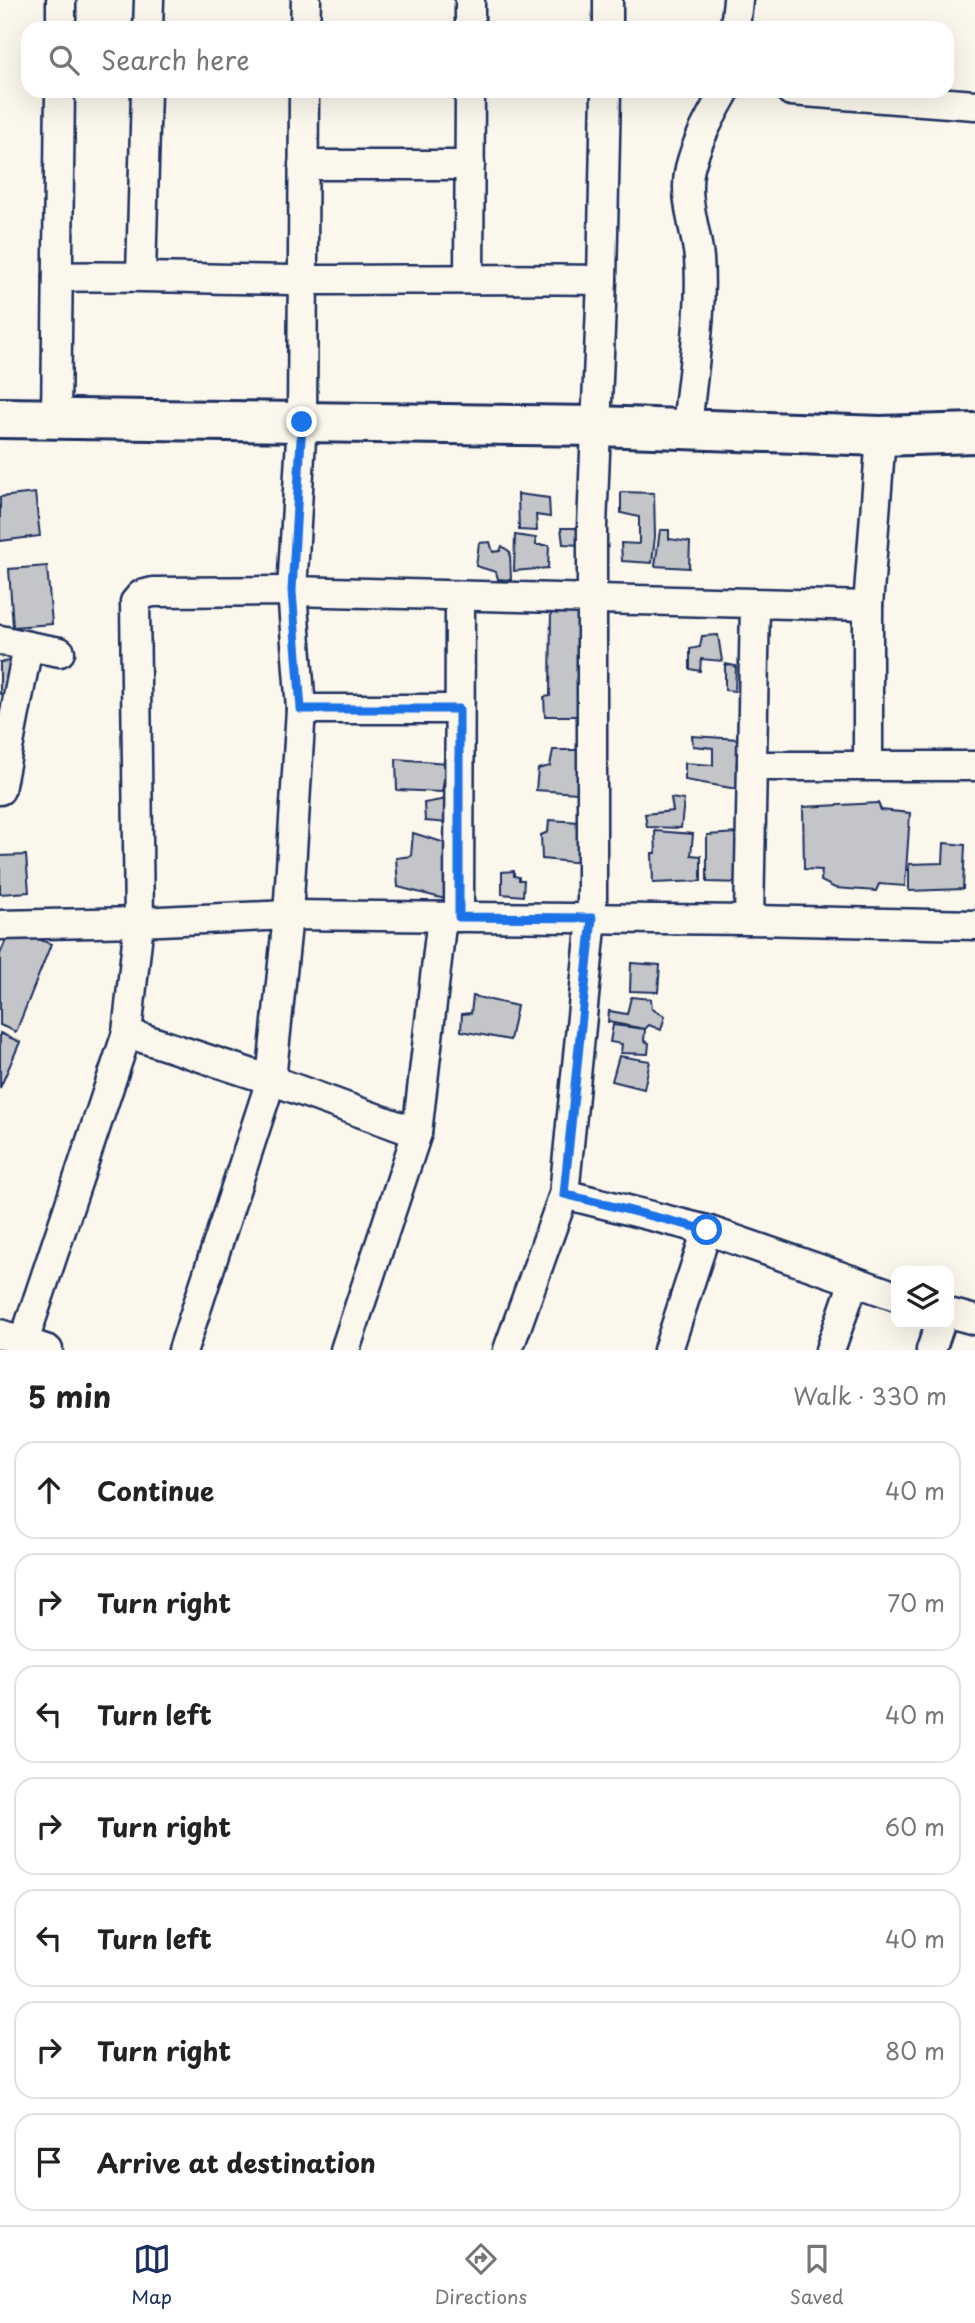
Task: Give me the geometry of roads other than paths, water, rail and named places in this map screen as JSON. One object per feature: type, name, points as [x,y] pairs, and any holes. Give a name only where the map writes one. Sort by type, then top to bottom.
[{"type":"street","points":[[61,0],[61,21]]},
{"type":"street","points":[[148,21],[149,0]]},
{"type":"street","points":[[305,21],[306,0]]},
{"type":"street","points":[[470,0],[470,21]]},
{"type":"street","points":[[608,0],[608,21]]},
{"type":"street","points":[[736,21],[738,0]]},
{"type":"street","points":[[56,419],[60,98]]},
{"type":"street","points":[[141,275],[146,98]]},
{"type":"street","points":[[183,1350],[271,1080],[288,915],[301,709],[292,591],[302,422],[304,98]]},
{"type":"street","points":[[469,278],[470,98]]},
{"type":"street","points":[[508,1350],[564,1194],[592,918],[592,527],[603,280],[606,98]]},
{"type":"street","points":[[687,428],[699,258],[690,200],[689,171],[699,138],[721,98]]},
{"type":"street","points":[[883,98],[975,105]]},
{"type":"street","points":[[303,165],[470,165]]},
{"type":"street","points":[[58,277],[141,275],[301,280],[603,280]]},
{"type":"street","points":[[4,417],[597,426],[881,436],[975,433]]},
{"type":"street","points":[[868,764],[868,606],[881,436]]},
{"type":"street","points":[[23,1344],[127,1033],[139,922],[135,602],[141,595],[153,592],[292,591],[868,606]]},
{"type":"street","points":[[345,1350],[417,1133],[451,917],[459,709],[460,597]]},
{"type":"street","points":[[749,920],[755,604]]},
{"type":"street","points":[[0,640],[60,652]]},
{"type":"street","points":[[0,790],[28,646]]},
{"type":"street","points":[[301,709],[459,709]]},
{"type":"street","points":[[752,766],[975,766]]},
{"type":"street","points":[[0,925],[288,915],[975,925]]},
{"type":"street","points":[[127,1033],[271,1080],[417,1133]]},
{"type":"street","points":[[564,1194],[707,1230],[891,1294]]},
{"type":"street","points":[[667,1350],[707,1230]]},
{"type":"street","points":[[830,1350],[854,1281]]},
{"type":"street","points":[[954,1314],[975,1320]]},
{"type":"street","points":[[931,1350],[938,1329]]}]
